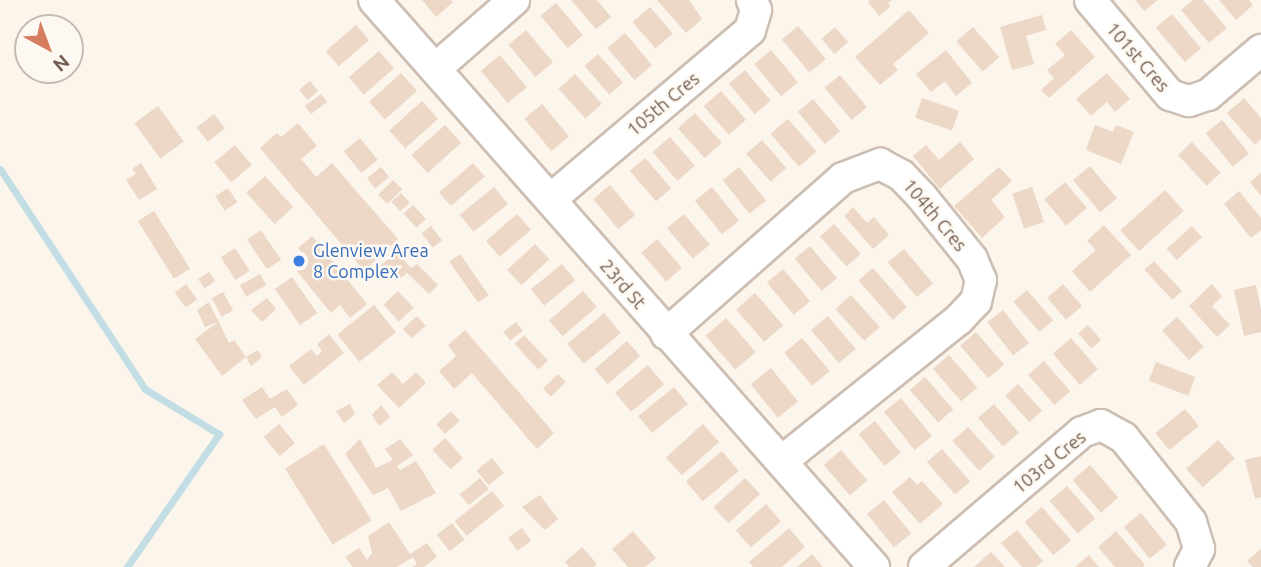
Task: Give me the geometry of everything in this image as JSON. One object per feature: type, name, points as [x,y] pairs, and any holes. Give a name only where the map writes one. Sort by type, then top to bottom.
[{"type":"street","name":"23rd St","points":[[374,0],[551,199],[666,334],[783,460],[874,567]]},
{"type":"street","points":[[435,69],[514,0]]},
{"type":"street","name":"105th Cres","points":[[551,199],[750,30],[756,9],[752,0]]},
{"type":"street","name":"101st Cres","points":[[1090,0],[1170,95],[1189,101],[1208,95],[1261,50]]},
{"type":"street","name":"104th Cres","points":[[666,334],[843,178],[880,164],[901,175],[922,197],[972,259],[981,280],[976,301],[958,320],[783,460]]},
{"type":"street","name":"103rd Cres","points":[[924,567],[1083,432],[1101,425],[1124,438],[1191,522],[1199,550],[1190,567]]},
{"type":"building","points":[[422,0],[451,0],[453,2],[436,17]]},
{"type":"building","points":[[571,0],[597,0],[611,17],[596,29]]},
{"type":"building","points":[[657,0],[689,0],[702,19],[686,33]]},
{"type":"building","points":[[892,0],[888,3],[890,7],[879,16],[868,2]]},
{"type":"building","points":[[1135,0],[1158,0],[1144,11]]},
{"type":"building","points":[[1193,0],[1203,0],[1227,28],[1209,43],[1181,10]]},
{"type":"building","points":[[1219,0],[1249,0],[1253,5],[1236,20]]},
{"type":"building","points":[[556,3],[583,35],[568,48],[541,16]]},
{"type":"building","points":[[650,7],[673,33],[656,49],[633,22]]},
{"type":"building","points":[[909,10],[929,33],[893,64],[898,70],[880,85],[855,57]]},
{"type":"building","points":[[1172,14],[1201,48],[1185,62],[1156,27]]},
{"type":"building","points":[[1042,15],[1046,30],[1026,36],[1034,64],[1012,70],[1000,27]]},
{"type":"building","points":[[356,25],[369,40],[339,66],[326,51]]},
{"type":"building","points":[[798,26],[826,59],[810,72],[782,39]]},
{"type":"building","points":[[835,27],[848,42],[835,54],[821,39]]},
{"type":"building","points":[[973,27],[999,57],[983,72],[956,41]]},
{"type":"building","points":[[526,30],[553,62],[535,77],[508,45]]},
{"type":"building","points":[[1071,30],[1095,57],[1049,98],[1041,90],[1054,78],[1047,70],[1065,55],[1055,44]]},
{"type":"building","points":[[625,33],[652,65],[634,80],[607,48]]},
{"type":"building","points":[[771,50],[798,82],[781,96],[754,64]]},
{"type":"building","points":[[946,50],[972,83],[956,96],[945,81],[931,92],[916,74]]},
{"type":"building","points":[[379,51],[394,68],[364,95],[349,77]]},
{"type":"building","points":[[598,54],[623,83],[609,94],[584,66]]},
{"type":"building","points":[[500,55],[527,87],[508,103],[481,71]]},
{"type":"building","points":[[745,70],[771,101],[755,114],[729,83]]},
{"type":"building","points":[[401,73],[417,91],[385,120],[369,102]]},
{"type":"building","points":[[1107,73],[1130,99],[1115,112],[1107,102],[1091,116],[1076,99]]},
{"type":"building","points":[[575,74],[602,104],[585,118],[559,89]]},
{"type":"building","points":[[840,75],[867,107],[852,120],[825,88]]},
{"type":"building","points":[[310,81],[318,91],[307,100],[299,90]]},
{"type":"building","points":[[721,91],[746,120],[729,135],[704,106]]},
{"type":"building","points":[[321,94],[327,102],[311,114],[305,106]]},
{"type":"building","points":[[922,98],[959,111],[952,131],[915,118]]},
{"type":"building","points":[[1244,98],[1261,118],[1261,139],[1255,145],[1227,113]]},
{"type":"building","points":[[813,99],[840,131],[825,144],[798,112]]},
{"type":"building","points":[[422,101],[438,119],[405,148],[389,130]]},
{"type":"building","points":[[542,104],[569,136],[551,151],[524,119]]},
{"type":"building","points":[[158,106],[184,142],[160,159],[135,123]]},
{"type":"building","points":[[695,113],[722,143],[705,158],[678,128]]},
{"type":"building","points":[[214,114],[225,128],[208,142],[197,128]]},
{"type":"building","points":[[788,119],[816,151],[799,167],[771,134]]},
{"type":"building","points":[[1222,120],[1249,153],[1233,167],[1206,133]]},
{"type":"building","points":[[298,123],[317,146],[301,159],[316,177],[332,163],[398,239],[364,271],[260,148],[277,133],[281,137]]},
{"type":"building","points":[[445,125],[461,143],[428,173],[412,155]]},
{"type":"building","points":[[1095,125],[1113,132],[1116,125],[1134,132],[1121,164],[1086,150]]},
{"type":"building","points":[[670,137],[695,166],[678,181],[653,152]]},
{"type":"building","points":[[360,138],[378,160],[361,173],[344,151]]},
{"type":"building","points":[[762,140],[786,168],[770,182],[746,154]]},
{"type":"building","points":[[960,142],[974,159],[940,189],[913,156],[926,145],[939,160]]},
{"type":"building","points":[[1192,142],[1221,173],[1207,186],[1178,155]]},
{"type":"building","points":[[235,145],[252,165],[231,182],[214,162]]},
{"type":"building","points":[[645,158],[671,188],[656,201],[630,171]]},
{"type":"building","points":[[141,163],[157,189],[139,200],[126,180],[136,174],[132,169]]},
{"type":"building","points":[[473,163],[485,177],[451,206],[439,193]]},
{"type":"building","points":[[1090,166],[1117,198],[1100,212],[1073,180]]},
{"type":"building","points":[[381,167],[389,177],[375,188],[367,178]]},
{"type":"building","points":[[739,167],[766,200],[750,214],[723,180]]},
{"type":"building","points":[[999,167],[1012,181],[991,200],[1005,217],[982,238],[954,206]]},
{"type":"building","points":[[1261,173],[1261,196],[1250,182]]},
{"type":"building","points":[[265,176],[293,207],[275,224],[246,193]]},
{"type":"building","points":[[393,180],[402,189],[387,204],[378,195]]},
{"type":"building","points":[[1065,182],[1087,208],[1066,225],[1044,199]]},
{"type":"building","points":[[610,185],[635,215],[618,229],[593,199]]},
{"type":"building","points":[[494,187],[508,204],[474,232],[460,215]]},
{"type":"building","points":[[712,187],[739,220],[722,234],[695,201]]},
{"type":"building","points":[[1032,187],[1044,222],[1024,229],[1012,194]]},
{"type":"building","points":[[228,188],[237,202],[225,210],[215,196]]},
{"type":"building","points":[[1165,190],[1184,211],[1139,251],[1120,230]]},
{"type":"building","points":[[1239,191],[1261,218],[1261,230],[1251,238],[1224,204]]},
{"type":"building","points":[[401,193],[410,203],[400,211],[391,202]]},
{"type":"building","points":[[413,205],[426,219],[416,228],[403,214]]},
{"type":"building","points":[[853,207],[867,223],[874,217],[889,235],[873,249],[844,216]]},
{"type":"building","points":[[154,211],[190,269],[174,279],[138,221]]},
{"type":"building","points":[[517,214],[531,230],[500,257],[486,241]]},
{"type":"building","points":[[684,214],[710,245],[693,259],[667,228]]},
{"type":"building","points":[[834,224],[861,254],[847,266],[820,237]]},
{"type":"building","points":[[1104,225],[1131,255],[1090,292],[1072,271],[1096,250],[1087,241]]},
{"type":"building","points":[[431,226],[442,240],[433,248],[422,233]]},
{"type":"building","points":[[1192,226],[1202,237],[1177,260],[1167,249]]},
{"type":"building","points":[[261,230],[281,260],[267,269],[247,240]]},
{"type":"building","points":[[312,236],[367,304],[350,318],[340,305],[331,313],[296,270],[308,261],[298,248]]},
{"type":"building","points":[[657,239],[682,268],[666,281],[641,253]]},
{"type":"building","points":[[535,244],[549,259],[522,285],[507,270]]},
{"type":"building","points":[[810,246],[837,278],[822,291],[795,259]]},
{"type":"building","points":[[235,248],[250,271],[235,280],[221,257]]},
{"type":"building","points":[[904,249],[933,283],[917,297],[888,262]]},
{"type":"building","points":[[397,252],[411,268],[417,264],[438,285],[429,294],[407,273],[397,281],[381,265]]},
{"type":"building","points":[[460,254],[489,295],[478,302],[449,261]]},
{"type":"building","points":[[1154,261],[1182,291],[1172,300],[1144,270]]},
{"type":"building","points":[[562,264],[575,280],[544,305],[531,289]]},
{"type":"building","points":[[873,268],[907,307],[893,320],[859,280]]},
{"type":"building","points":[[783,269],[810,301],[794,315],[767,282]]},
{"type":"building","points":[[209,272],[215,281],[204,288],[198,279]]},
{"type":"building","points":[[260,274],[266,285],[246,297],[240,285]]},
{"type":"building","points":[[292,277],[317,313],[300,325],[275,289]]},
{"type":"building","points":[[186,284],[197,299],[186,308],[175,292]]},
{"type":"building","points":[[1063,284],[1082,306],[1066,320],[1047,298]]},
{"type":"building","points":[[1212,284],[1222,296],[1212,306],[1230,325],[1217,337],[1189,306]]},
{"type":"building","points":[[1256,285],[1261,310],[1261,332],[1244,336],[1234,290]]},
{"type":"building","points":[[1027,290],[1053,320],[1040,332],[1013,302]]},
{"type":"building","points":[[398,291],[414,308],[399,321],[383,305]]},
{"type":"building","points":[[583,291],[597,307],[563,336],[549,321]]},
{"type":"building","points":[[223,292],[233,310],[222,317],[212,298]]},
{"type":"building","points":[[755,293],[783,325],[764,342],[736,309]]},
{"type":"building","points":[[851,295],[880,327],[864,341],[835,309]]},
{"type":"building","points":[[267,298],[276,309],[262,322],[251,310]]},
{"type":"building","points":[[209,302],[229,343],[234,340],[246,357],[222,376],[195,339],[218,322],[205,327],[197,310]]},
{"type":"building","points":[[374,305],[396,332],[360,362],[337,335]]},
{"type":"building","points":[[1003,310],[1029,343],[1013,355],[987,322]]},
{"type":"building","points":[[604,313],[621,333],[584,364],[567,344]]},
{"type":"building","points":[[417,316],[426,326],[412,338],[403,329]]},
{"type":"building","points":[[828,316],[856,349],[839,363],[811,330]]},
{"type":"building","points":[[1177,317],[1204,347],[1189,360],[1162,330]]},
{"type":"building","points":[[726,318],[756,352],[735,370],[706,336]]},
{"type":"building","points":[[516,322],[523,331],[510,341],[503,332]]},
{"type":"building","points":[[1088,325],[1101,340],[1091,349],[1078,334]]},
{"type":"building","points":[[465,330],[554,433],[537,449],[472,373],[454,389],[439,371],[456,356],[448,345]]},
{"type":"building","points":[[976,332],[1004,364],[988,378],[960,346]]},
{"type":"building","points":[[329,334],[344,353],[304,385],[289,366],[311,349],[317,356],[322,351],[317,344]]},
{"type":"building","points":[[524,335],[548,361],[538,369],[514,344]]},
{"type":"building","points":[[802,338],[830,371],[812,386],[784,353]]},
{"type":"building","points":[[1071,338],[1098,369],[1080,385],[1053,354]]},
{"type":"building","points":[[627,341],[640,356],[608,384],[595,369]]},
{"type":"building","points":[[258,350],[262,357],[251,366],[246,357]]},
{"type":"building","points":[[949,355],[977,387],[961,401],[933,369]]},
{"type":"building","points":[[1044,361],[1070,391],[1054,405],[1028,375]]},
{"type":"building","points":[[1156,362],[1195,377],[1188,396],[1149,381]]},
{"type":"building","points":[[648,365],[664,384],[631,412],[615,393]]},
{"type":"building","points":[[771,368],[798,401],[778,418],[751,384]]},
{"type":"building","points":[[392,372],[403,384],[416,372],[426,383],[399,408],[377,385]]},
{"type":"building","points":[[558,374],[566,382],[551,397],[543,389]]},
{"type":"building","points":[[925,377],[953,409],[938,423],[910,390]]},
{"type":"building","points":[[1018,384],[1042,411],[1029,422],[1005,395]]},
{"type":"building","points":[[262,387],[270,399],[287,389],[298,405],[282,417],[275,407],[256,419],[242,400]]},
{"type":"building","points":[[674,387],[688,404],[652,433],[638,416]]},
{"type":"building","points":[[901,398],[932,436],[915,450],[884,412]]},
{"type":"building","points":[[350,404],[355,414],[344,423],[336,411]]},
{"type":"building","points":[[994,404],[1019,433],[1003,446],[978,418]]},
{"type":"building","points":[[381,405],[390,417],[379,426],[372,415]]},
{"type":"building","points":[[1185,409],[1199,426],[1169,450],[1155,433]]},
{"type":"building","points":[[451,411],[460,421],[445,434],[436,424]]},
{"type":"building","points":[[875,421],[901,453],[884,466],[859,434]]},
{"type":"building","points":[[279,424],[295,443],[280,456],[264,437]]},
{"type":"building","points":[[703,424],[719,442],[682,475],[666,457]]},
{"type":"building","points":[[968,427],[995,457],[979,471],[952,441]]},
{"type":"building","points":[[445,438],[463,458],[450,469],[432,449]]},
{"type":"building","points":[[360,439],[376,468],[393,460],[385,449],[400,439],[413,455],[397,466],[400,470],[416,461],[436,493],[401,511],[388,488],[373,495],[345,454]]},
{"type":"building","points":[[1218,440],[1235,459],[1203,487],[1186,469]]},
{"type":"building","points":[[324,444],[372,520],[333,545],[285,468]]},
{"type":"building","points":[[942,449],[970,481],[955,495],[927,462]]},
{"type":"building","points":[[841,450],[867,480],[850,495],[824,465]]},
{"type":"building","points":[[722,451],[739,471],[703,501],[686,481]]},
{"type":"building","points":[[1261,456],[1261,497],[1255,499],[1245,460]]},
{"type":"building","points":[[492,458],[504,473],[488,485],[476,471]]},
{"type":"building","points":[[1090,465],[1118,497],[1101,513],[1073,480]]},
{"type":"building","points":[[910,477],[917,485],[922,481],[943,504],[920,524],[892,492]]},
{"type":"building","points":[[480,478],[489,489],[469,505],[460,494]]},
{"type":"building","points":[[745,478],[760,494],[729,523],[714,507]]},
{"type":"building","points":[[1067,486],[1095,518],[1078,534],[1050,501]]},
{"type":"building","points":[[492,491],[504,506],[467,536],[455,521]]},
{"type":"building","points":[[540,495],[558,519],[545,530],[522,507]]},
{"type":"building","points":[[884,500],[911,533],[894,547],[867,514]]},
{"type":"building","points":[[766,504],[781,521],[751,548],[736,530]]},
{"type":"building","points":[[1042,507],[1071,540],[1054,555],[1025,522]]},
{"type":"building","points":[[1141,513],[1167,545],[1150,559],[1124,527]]},
{"type":"building","points":[[389,522],[410,554],[427,543],[437,557],[424,567],[412,567],[417,564],[413,557],[397,567],[353,567],[345,557],[359,548],[367,560],[372,553],[368,536]]},
{"type":"building","points":[[452,523],[465,540],[449,551],[437,534]]},
{"type":"building","points":[[522,528],[531,541],[517,551],[508,538]]},
{"type":"building","points":[[789,528],[805,547],[782,567],[753,567],[749,562]]},
{"type":"building","points":[[1017,530],[1043,561],[1036,567],[1022,567],[1001,543]]},
{"type":"building","points":[[633,531],[656,558],[645,567],[628,567],[612,549]]},
{"type":"building","points":[[1116,531],[1145,565],[1143,567],[1115,567],[1098,547]]},
{"type":"building","points":[[582,547],[597,564],[594,567],[569,567],[565,562]]},
{"type":"building","points":[[1261,549],[1261,567],[1253,567],[1247,561]]},
{"type":"building","points":[[991,552],[1005,567],[974,567]]},
{"type":"building","points":[[812,554],[823,567],[797,567]]},
{"type":"building","points":[[1089,555],[1099,567],[1075,567]]},
{"type":"waterway","points":[[0,169],[145,389],[219,434],[127,567]]},
{"type":"place","name":"Glenview Area 8 Complex","points":[[299,261]]}]
